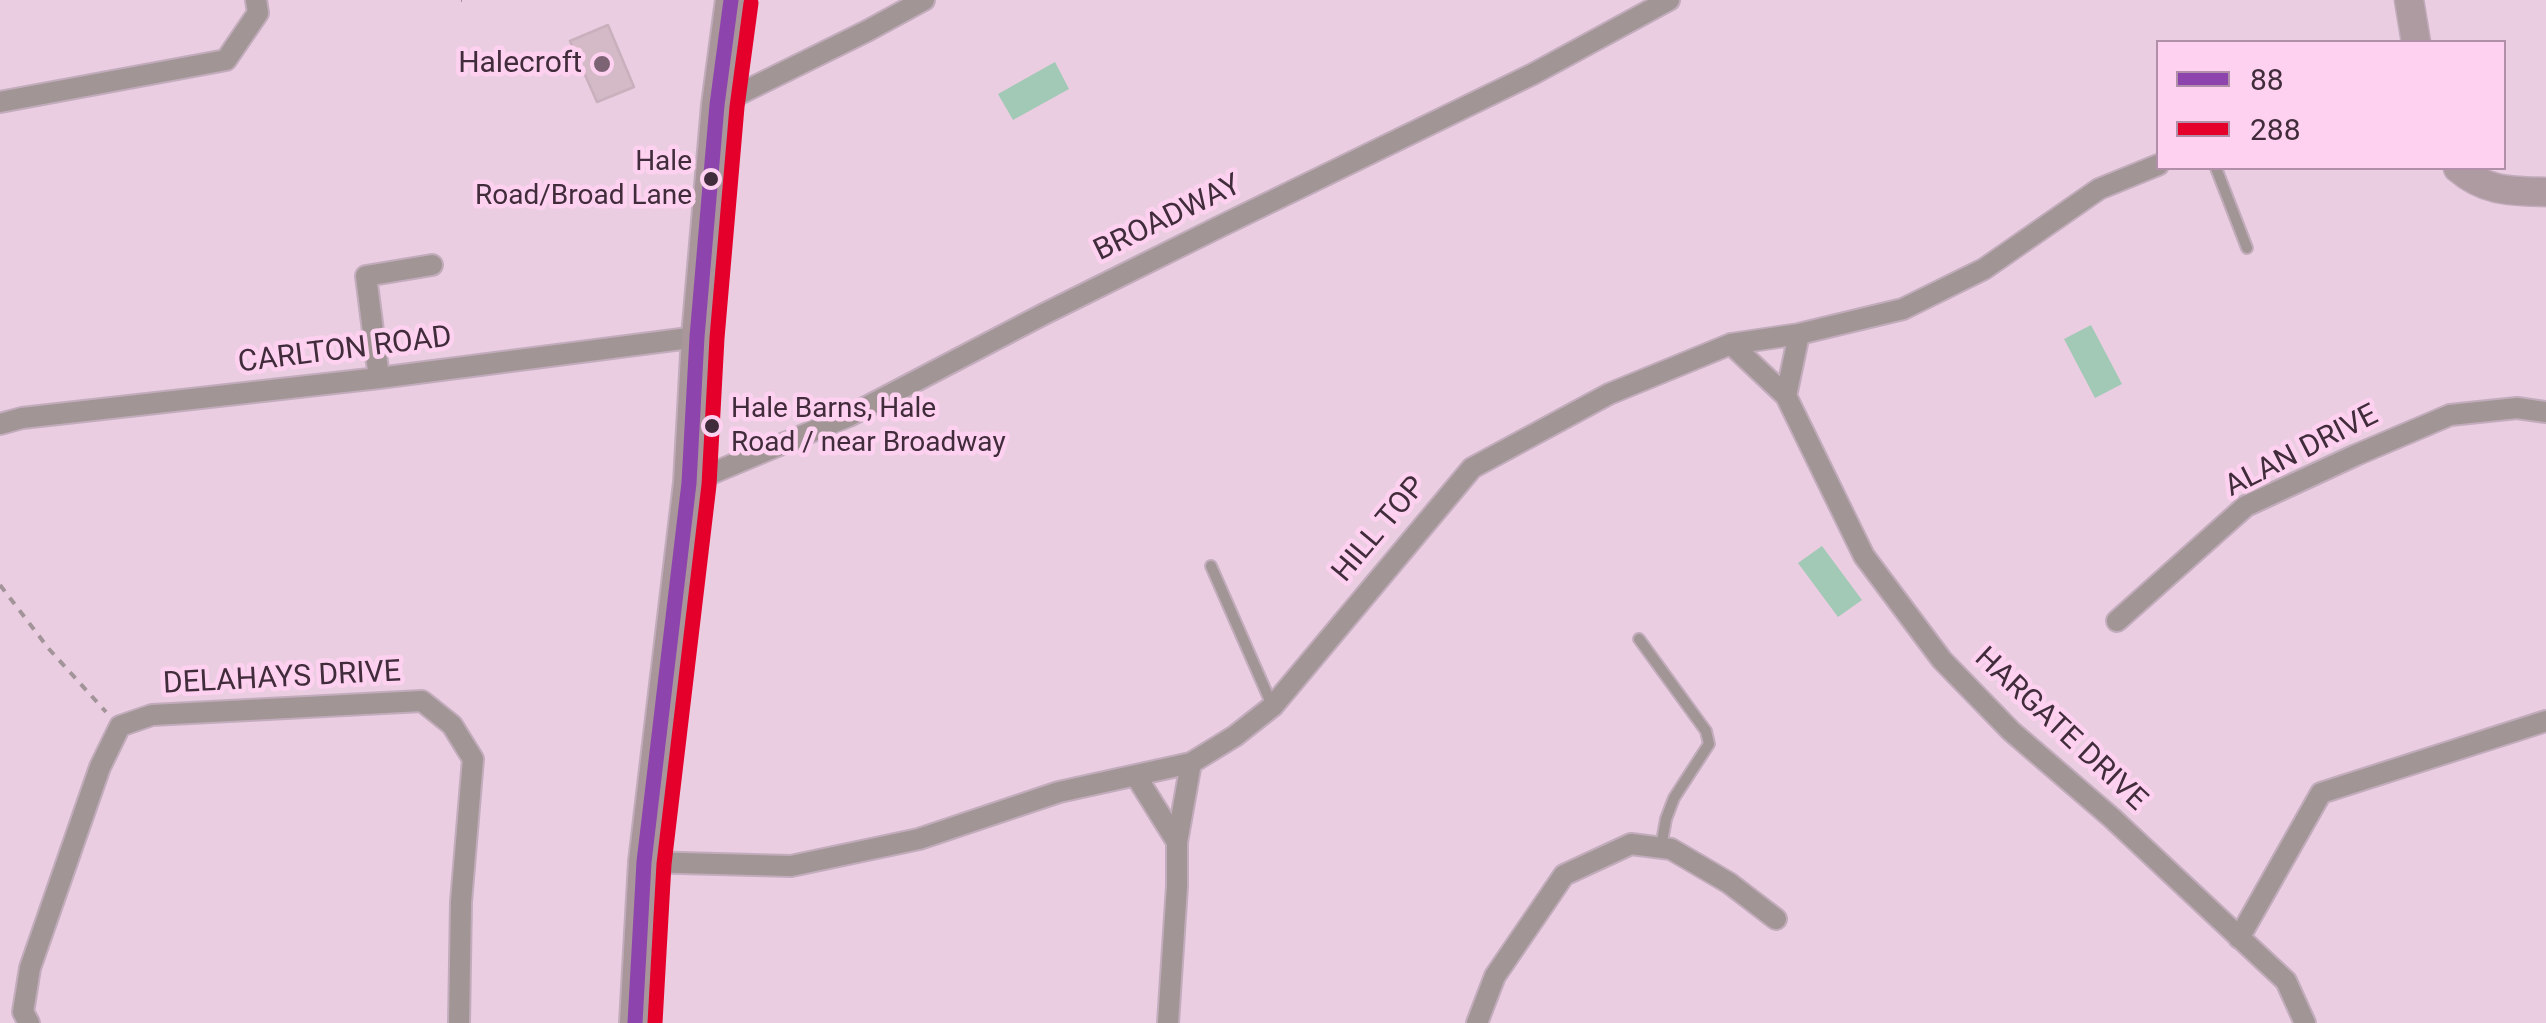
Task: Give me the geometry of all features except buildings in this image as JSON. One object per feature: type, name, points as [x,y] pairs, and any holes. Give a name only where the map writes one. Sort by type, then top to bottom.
[{"type":"main road","points":[[636,1023],[644,862],[689,483],[716,105],[731,0]]},
{"type":"street","points":[[0,102],[226,60],[258,12],[256,0]]},
{"type":"street","points":[[716,105],[924,0]]},
{"type":"street","name":"BROADWAY","points":[[689,483],[849,416],[1220,226],[1534,74],[1670,0]]},
{"type":"street","points":[[2409,0],[2416,40]]},
{"type":"street","name":"HILL TOP","points":[[644,862],[791,866],[919,840],[1058,792],[1191,763],[1273,706],[1472,468],[1609,394],[1732,344],[1799,334],[1903,309],[1984,268],[2099,189],[2156,166]]},
{"type":"street","points":[[2460,170],[2471,179],[2503,191],[2546,192]]},
{"type":"street","points":[[379,378],[366,276],[432,265]]},
{"type":"street","points":[[1786,396],[1799,334]]},
{"type":"street","name":"CARLTON ROAD","points":[[0,424],[22,418],[697,337]]},
{"type":"street","name":"HARGATE DRIVE","points":[[1732,344],[1786,396],[1864,556],[1942,660],[2011,732],[2112,818],[2286,981],[2305,1023]]},
{"type":"street","name":"ALAN DRIVE","points":[[2118,621],[2246,506],[2450,414],[2517,408],[2546,412]]},
{"type":"street","name":"DELAHAYS DRIVE","points":[[120,726],[152,716],[422,701],[452,725],[473,759],[460,902],[459,1023]]},
{"type":"street","points":[[2238,938],[2320,793],[2546,721]]},
{"type":"street","points":[[29,1023],[23,1012],[30,968],[100,767],[120,726]]},
{"type":"street","points":[[1168,1023],[1177,842],[1191,763]]},
{"type":"street","points":[[1136,776],[1177,842]]},
{"type":"street","points":[[1477,1023],[1495,976],[1564,875],[1631,844],[1671,848],[1729,883],[1776,918]]},
{"type":"lane","points":[[2217,170],[2247,248]]},
{"type":"lane","points":[[1211,566],[1273,706]]},
{"type":"lane","points":[[1639,639],[1706,731],[1709,744],[1674,798],[1660,848]]},
{"type":"path","points":[[0,585],[48,649],[120,726]]},
{"type":"green space","points":[[1055,62],[1069,89],[1013,120],[998,94]]},
{"type":"green space","points":[[2091,325],[2122,384],[2095,398],[2064,339]]},
{"type":"green space","points":[[1822,546],[1862,600],[1838,617],[1798,563]]},
{"type":"transit line","name":"88","points":[[635,1023],[644,862],[689,483],[717,105],[731,0]]},
{"type":"transit line","name":"288","points":[[655,1023],[664,864],[709,485],[737,107],[751,3]]},
{"type":"place","name":"Halecroft","points":[[602,64]]},
{"type":"place","name":"Hale Road/Broad Lane","points":[[711,179]]},
{"type":"place","name":"Hale Barns, Hale Road / near Broadway","points":[[712,426]]}]
